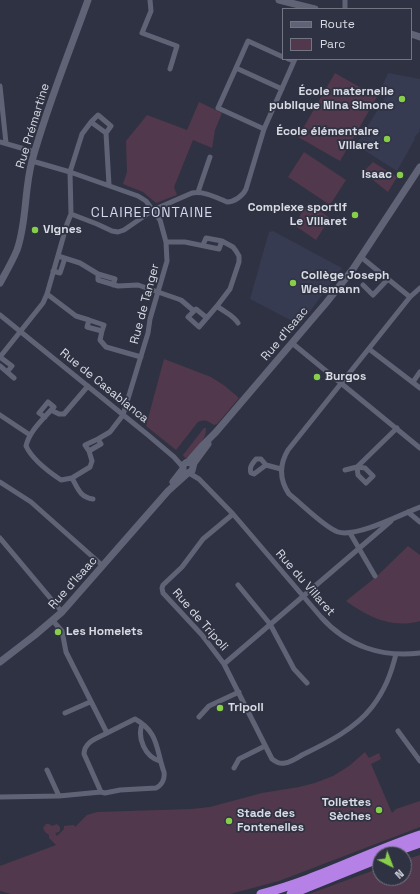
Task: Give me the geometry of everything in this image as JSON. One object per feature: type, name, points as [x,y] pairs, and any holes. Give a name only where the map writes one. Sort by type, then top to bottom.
[{"type":"highway","points":[[406,846],[419,837]]},
{"type":"highway","points":[[261,894],[278,890],[419,837]]},
{"type":"highway","points":[[291,894],[372,861]]},
{"type":"street","name":"Rue Prémartine","points":[[0,283],[12,262],[17,249],[25,212],[32,161],[88,0]]},
{"type":"street","points":[[150,0],[151,11],[142,33],[177,46],[170,68]]},
{"type":"street","points":[[288,1],[309,8]]},
{"type":"street","points":[[264,129],[218,108],[248,41],[282,57]]},
{"type":"street","points":[[71,214],[112,231],[118,232],[124,230],[153,210],[180,197],[198,192],[230,202],[244,193],[264,129],[294,60]]},
{"type":"street","points":[[236,68],[282,89]]},
{"type":"street","points":[[0,86],[6,143]]},
{"type":"street","points":[[7,372],[12,366],[0,357],[40,307],[47,294],[71,214],[70,172],[82,134],[98,115],[111,126],[106,133],[110,185]]},
{"type":"street","points":[[91,122],[106,133]]},
{"type":"street","points":[[0,142],[35,152]]},
{"type":"street","points":[[198,192],[210,157]]},
{"type":"street","name":"Rue de Tanger","points":[[32,161],[110,185],[138,196],[146,201],[160,220],[166,242],[167,261],[150,319],[148,333],[141,357],[122,415],[110,432],[98,439],[101,444],[88,451],[92,461],[90,467],[72,478]]},
{"type":"street","name":"Rue d'Isaac","points":[[0,662],[53,621],[62,612],[188,468],[202,446],[216,432],[326,303],[361,257],[420,167]]},
{"type":"street","points":[[194,311],[188,317],[199,327],[230,289],[239,256],[233,247],[222,241],[206,238],[203,245]]},
{"type":"street","points":[[166,242],[185,242],[219,249],[222,241]]},
{"type":"street","points":[[58,256],[80,263],[98,274],[98,280],[118,286],[138,285],[181,300],[194,311],[196,309],[207,318]]},
{"type":"street","points":[[361,257],[410,297]]},
{"type":"street","points":[[53,271],[60,274],[65,258]]},
{"type":"street","points":[[363,285],[373,295],[388,279]]},
{"type":"street","points":[[420,288],[410,297],[288,450],[283,459],[281,469],[282,481],[289,494],[330,528],[339,532],[350,533],[393,519],[420,507]]},
{"type":"street","points":[[47,294],[76,316],[89,320],[87,327],[102,331],[100,340],[106,347],[141,357]]},
{"type":"street","points":[[217,306],[238,323]]},
{"type":"street","name":"Rue de Casablanca","points":[[0,315],[188,468]]},
{"type":"street","points":[[292,343],[420,448]]},
{"type":"street","points":[[368,349],[420,388]]},
{"type":"street","points":[[0,366],[14,378]]},
{"type":"street","points":[[413,382],[420,372]]},
{"type":"street","points":[[51,410],[59,414],[64,414],[88,386]]},
{"type":"street","points":[[45,417],[39,413],[48,402],[54,406],[51,410],[30,435],[26,446],[33,457],[51,473],[61,480],[72,478],[80,493],[86,498],[93,499]]},
{"type":"street","points":[[0,415],[30,435]]},
{"type":"street","points":[[345,470],[357,467],[397,428]]},
{"type":"street","points":[[266,465],[281,469]]},
{"type":"street","name":"Rue du Villaret","points":[[188,468],[232,514],[329,626],[346,639],[368,649],[396,654],[420,653]]},
{"type":"street","points":[[0,482],[31,502],[103,566]]},
{"type":"street","points":[[408,512],[420,522]]},
{"type":"street","name":"Rue de Tripoli","points":[[232,514],[203,539],[182,567],[163,585],[162,588],[163,593],[202,635],[224,664],[272,759],[277,763],[287,763],[328,742],[352,726],[372,708],[382,693],[389,681],[396,654]]},
{"type":"street","points":[[224,664],[393,519]]},
{"type":"street","points":[[350,533],[375,576]]},
{"type":"street","points":[[0,538],[62,612]]},
{"type":"street","points":[[238,585],[270,624],[294,669],[307,684]]},
{"type":"street","points":[[53,621],[63,634],[66,652],[90,702],[107,732]]},
{"type":"street","points":[[199,717],[209,706],[239,692]]},
{"type":"street","points":[[65,714],[90,702]]},
{"type":"street","points":[[0,797],[59,796],[101,792],[105,793],[120,790],[156,788],[160,786],[164,776],[155,740],[150,732],[135,719],[107,732],[85,746],[84,754],[101,792]]},
{"type":"street","points":[[142,724],[140,730],[144,747],[149,755],[160,761]]},
{"type":"street","points":[[398,731],[420,761]]},
{"type":"street","points":[[234,768],[239,759],[265,746]]},
{"type":"street","points":[[47,770],[59,796]]},
{"type":"shaded area","points":[[388,73],[420,79],[420,131],[414,138],[415,139],[397,171],[356,145],[388,93],[382,87]]},
{"type":"shaded area","name":"Collège Joseph Weismann","points":[[273,231],[342,268],[300,325],[250,299],[269,232]]},
{"type":"green space","points":[[335,73],[377,97],[340,161],[298,137]]},
{"type":"green space","points":[[199,102],[222,113],[215,130],[212,148],[193,140],[174,187],[177,195],[156,203],[143,192],[123,184],[127,172],[126,141],[147,115],[187,130]]},
{"type":"green space","points":[[304,152],[346,180],[330,205],[288,177]]},
{"type":"green space","points":[[373,162],[397,177],[388,192],[363,172]]},
{"type":"green space","points":[[308,203],[330,218],[316,240],[294,225]]},
{"type":"green space","points":[[164,359],[211,377],[239,398],[217,424],[214,425],[205,421],[198,422],[176,450],[146,426]]},
{"type":"green space","points":[[204,428],[206,428],[206,432],[203,440],[189,457],[185,458],[183,455]]},
{"type":"green space","points":[[408,546],[420,555],[420,621],[400,624],[381,620],[363,612],[346,601],[376,577]]},
{"type":"green space","name":"Stade des Fontenelles","points":[[365,752],[369,758],[379,753],[381,759],[371,764],[392,813],[396,809],[420,801],[420,827],[279,881],[230,894],[11,894],[0,891],[0,866],[56,845],[49,838],[49,835],[43,828],[46,824],[52,826],[57,824],[60,827],[59,832],[55,833],[57,836],[64,829],[64,826],[74,825],[75,827],[87,815],[97,812],[210,807],[262,793],[299,787],[333,776],[349,766]]},
{"type":"green space","points":[[420,855],[420,894],[309,894],[372,871],[372,886],[412,886],[412,858]]},
{"type":"place","name":"École maternelle publique Nina Simone","points":[[402,99]]},
{"type":"place","name":"École élémentaire Villaret","points":[[387,139]]},
{"type":"place","name":"Isaac","points":[[400,175]]},
{"type":"place","name":"Complexe sportif Le Villaret","points":[[355,215]]},
{"type":"place","name":"Vignes","points":[[35,230]]},
{"type":"place","name":"Collège Joseph Weismann","points":[[293,283]]},
{"type":"place","name":"Burgos","points":[[317,377]]},
{"type":"place","name":"Les Homelets","points":[[58,632]]},
{"type":"place","name":"Tripoli","points":[[220,708]]},
{"type":"place","name":"Toilettes Sèches","points":[[379,810]]},
{"type":"place","name":"Stade des Fontenelles","points":[[229,821]]},
{"type":"district","name":"CLAIREFONTAINE","points":[[152,213]]}]
